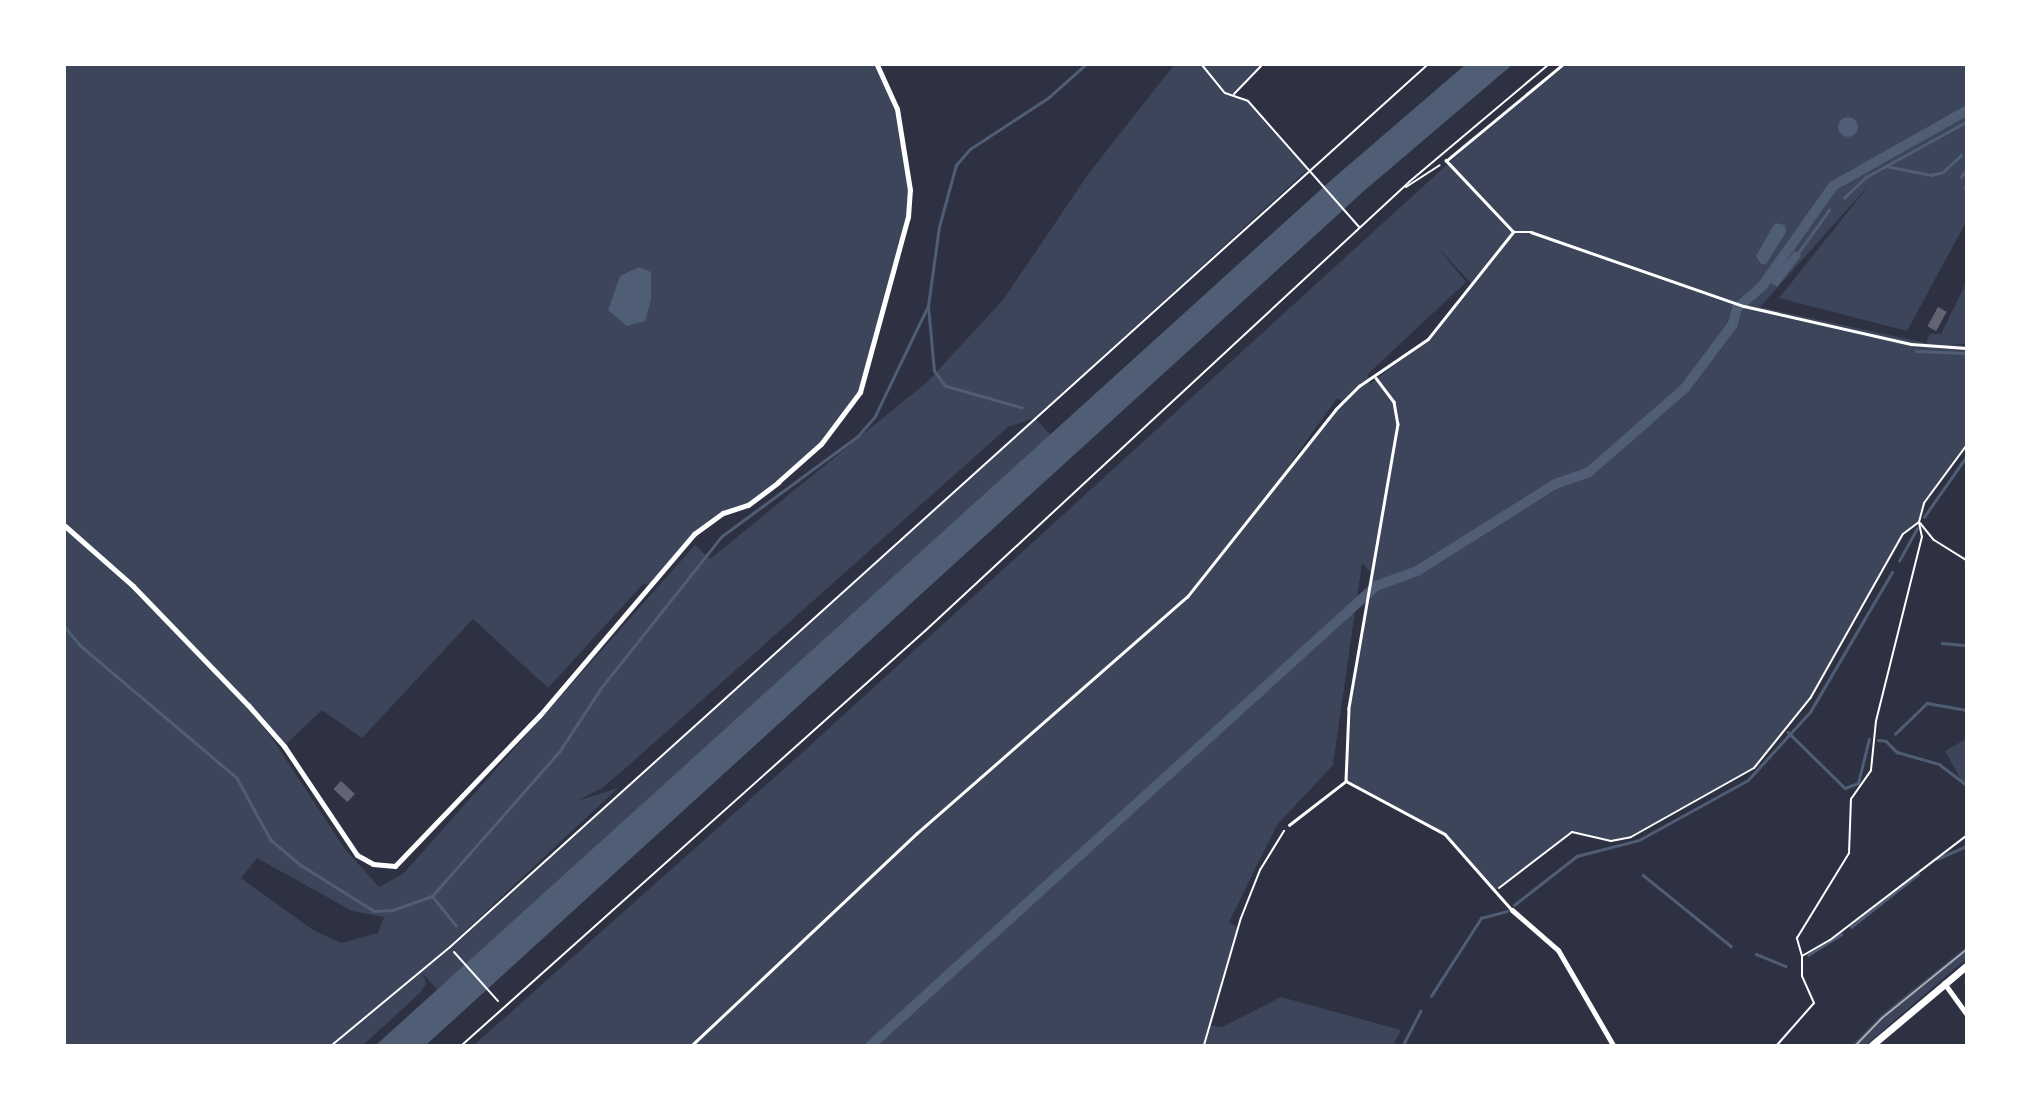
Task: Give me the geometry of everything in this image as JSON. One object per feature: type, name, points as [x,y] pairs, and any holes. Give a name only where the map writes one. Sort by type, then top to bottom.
[{"type":"main road","points":[[1872,1045],[1966,966]]},
{"type":"street","points":[[65,526],[133,586],[248,705],[284,746],[357,855],[373,864],[395,866],[540,715],[694,534],[723,513],[748,505],[778,482],[821,444],[860,392],[908,217],[910,190],[897,109],[877,65]]},
{"type":"street","points":[[1513,910],[1558,950],[1613,1045]]},
{"type":"street","points":[[1944,983],[1966,1013]]},
{"type":"lane","points":[[1562,65],[1446,160],[1513,232],[1531,232],[1744,306],[1911,344],[1966,348]]},
{"type":"lane","points":[[692,1045],[916,834],[1187,597],[1335,410],[1359,386],[1376,378],[1428,339],[1513,232]]},
{"type":"lane","points":[[1289,825],[1346,781],[1349,709],[1398,424],[1394,402],[1376,378]]},
{"type":"lane","points":[[1346,781],[1445,834],[1493,892],[1513,910]]},
{"type":"path","points":[[1202,65],[1225,93],[1248,101],[1359,227]]},
{"type":"path","points":[[1234,95],[1262,65]]},
{"type":"path","points":[[332,1045],[450,947],[1427,65]]},
{"type":"path","points":[[462,1045],[925,631],[1359,227],[1548,65]]},
{"type":"path","points":[[1404,189],[1446,160]]},
{"type":"path","points":[[1777,1045],[1814,1003],[1802,976],[1802,956],[1797,938],[1849,853],[1851,799],[1871,770],[1876,721],[1922,537],[1919,522],[1924,503],[1966,446]]},
{"type":"path","points":[[1919,522],[1934,540],[1966,560]]},
{"type":"path","points":[[1493,892],[1572,832],[1611,841],[1631,837],[1754,768],[1811,697],[1903,534],[1919,522]]},
{"type":"path","points":[[1204,1045],[1241,918],[1265,861],[1289,825]]},
{"type":"path","points":[[1802,956],[1840,933],[1966,836]]},
{"type":"path","points":[[454,952],[498,1001]]},
{"type":"shaded area","points":[[65,65],[877,65],[892,96],[910,190],[908,217],[860,392],[821,444],[757,499],[723,513],[694,534],[651,585],[643,584],[548,688],[473,619],[362,738],[322,710],[284,746],[228,684],[270,735],[345,849],[379,887],[403,874],[695,545],[710,559],[927,382],[1003,300],[1089,173],[1174,65],[1262,65],[1234,95],[1248,101],[1308,169],[1035,418],[1051,435],[438,990],[423,974],[426,984],[420,993],[363,1045],[65,1045]],"holes":[[[1034,418],[450,947],[433,961],[618,788],[577,801],[602,788],[628,766],[1008,427]],[[257,858],[352,911],[384,917],[378,933],[341,943],[313,930],[241,878]]]},
{"type":"shaded area","points":[[1465,65],[1512,65],[1365,190],[426,1045],[376,1045],[1329,182]]},
{"type":"shaded area","points":[[1567,65],[1966,65],[1966,222],[1907,331],[1779,298],[1870,184],[1760,307],[1926,343],[1930,334],[1941,334],[1966,283],[1966,344],[1952,344],[1966,346],[1966,446],[1924,503],[1919,522],[1905,533],[1811,697],[1754,768],[1631,837],[1611,841],[1572,832],[1493,892],[1445,834],[1346,781],[1349,709],[1372,574],[1362,563],[1333,765],[1277,825],[1229,922],[1238,928],[1209,1025],[1222,1027],[1281,997],[1401,1030],[1393,1045],[474,1045],[804,751],[1463,150],[1461,146]],"holes":[[[1437,247],[1473,285],[1428,339],[1370,384],[1368,374],[1466,282]],[[1337,398],[1346,404],[1335,410],[1283,474]]]},
{"type":"shaded area","points":[[1848,117],[1855,120],[1858,127],[1855,134],[1848,137],[1841,134],[1838,127],[1841,120]]},
{"type":"shaded area","points":[[1775,223],[1785,225],[1786,232],[1766,264],[1761,264],[1756,256]]},
{"type":"shaded area","points":[[1795,251],[1801,256],[1777,287],[1769,281]]},
{"type":"shaded area","points":[[639,267],[651,272],[651,300],[645,321],[627,326],[608,310],[620,276]]},
{"type":"shaded area","points":[[1966,739],[1966,789],[1945,751]]},
{"type":"shaded area","points":[[1966,947],[1966,959],[1866,1045],[1852,1045],[1882,1014]]},
{"type":"building","points":[[1938,307],[1947,312],[1936,331],[1927,326]]},
{"type":"building","points":[[341,781],[355,794],[347,802],[333,789]]},
{"type":"waterway","points":[[1022,408],[945,386],[934,371],[928,306],[939,227],[956,165],[970,149],[1048,98],[1085,65]]},
{"type":"waterway","points":[[871,1045],[1376,586],[1417,571],[1555,484],[1589,472],[1685,388],[1733,324],[1737,308],[1763,285],[1833,186],[1966,111]]},
{"type":"waterway","points":[[1844,198],[1866,177],[1966,122]]},
{"type":"waterway","points":[[1886,166],[1931,175],[1943,172],[1961,155]]},
{"type":"waterway","points":[[1961,177],[1966,170]]},
{"type":"waterway","points":[[1798,253],[1829,210]]},
{"type":"waterway","points":[[1764,284],[1769,281]]},
{"type":"waterway","points":[[456,926],[432,896],[559,752],[601,688],[722,536],[857,437],[875,416],[928,306]]},
{"type":"waterway","points":[[1916,351],[1966,353]]},
{"type":"waterway","points":[[1924,517],[1966,457]]},
{"type":"waterway","points":[[1899,561],[1917,529]]},
{"type":"waterway","points":[[1514,905],[1577,856],[1639,840],[1748,780],[1810,712],[1892,572]]},
{"type":"waterway","points":[[65,627],[81,646],[237,778],[271,840],[301,865],[374,911],[393,910],[432,896]]},
{"type":"waterway","points":[[1942,643],[1966,645]]},
{"type":"waterway","points":[[1895,734],[1927,703],[1966,710]]},
{"type":"waterway","points":[[1788,732],[1845,788],[1858,783],[1869,739]]},
{"type":"waterway","points":[[1878,740],[1886,741],[1897,752],[1939,764],[1966,784]]},
{"type":"waterway","points":[[1937,859],[1966,846]]},
{"type":"waterway","points":[[1851,927],[1918,874]]},
{"type":"waterway","points":[[1643,875],[1731,946]]},
{"type":"waterway","points":[[1431,996],[1481,918],[1507,911]]},
{"type":"waterway","points":[[1808,955],[1841,934]]},
{"type":"waterway","points":[[1756,954],[1786,966]]},
{"type":"waterway","points":[[1403,1045],[1420,1011]]},
{"type":"tram line","points":[[1856,1045],[1882,1018],[1966,950]]}]
